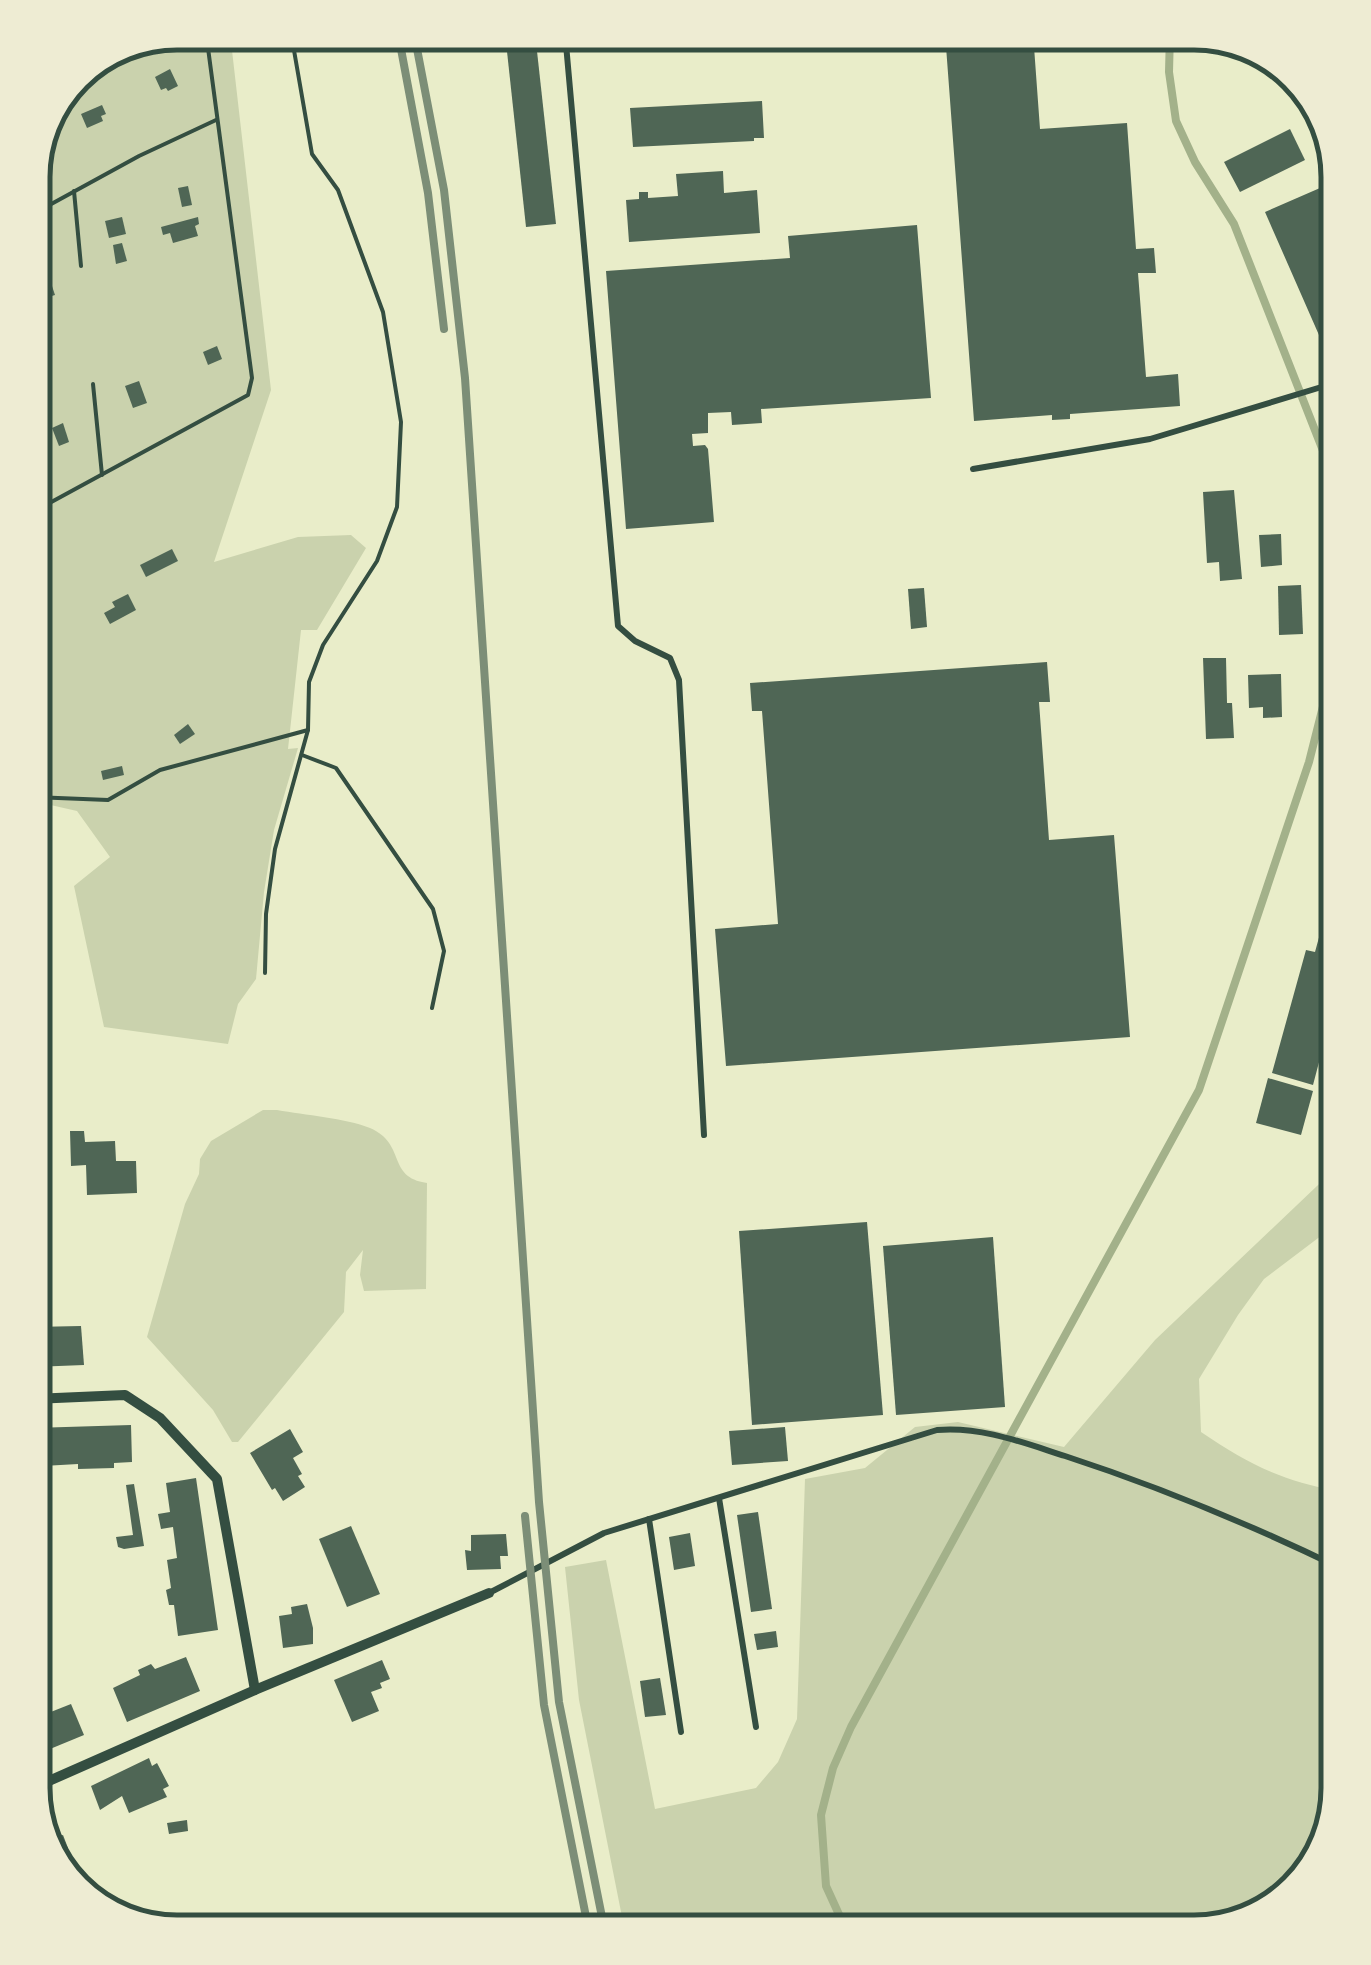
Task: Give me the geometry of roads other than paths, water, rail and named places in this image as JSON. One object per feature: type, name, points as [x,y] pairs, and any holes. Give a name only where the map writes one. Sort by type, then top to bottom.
[{"type":"street","points":[[50,1398],[125,1396],[160,1418],[217,1480],[256,1690]]},
{"type":"street","points":[[50,1780],[489,1593]]},
{"type":"lane","points":[[567,50],[618,626],[634,642],[670,658],[679,680],[704,1135]]},
{"type":"lane","points":[[973,469],[1150,440],[1321,387]]},
{"type":"lane","points":[[489,1593],[604,1533],[937,1430],[980,1431],[1148,1483],[1321,1559]]},
{"type":"lane","points":[[719,1498],[756,1727]]},
{"type":"lane","points":[[649,1519],[681,1732]]},
{"type":"waterway","points":[[1170,50],[1176,121],[1195,162],[1234,224],[1321,446]]},
{"type":"waterway","points":[[839,1915],[826,1886],[821,1815],[833,1768],[851,1727],[1199,1090],[1309,762],[1321,714]]},
{"type":"railway","points":[[401,50],[428,193],[444,329]]},
{"type":"railway","points":[[417,50],[444,190],[465,378],[539,1502],[559,1702],[602,1915]]},
{"type":"railway","points":[[525,1516],[544,1705],[586,1915]]}]
